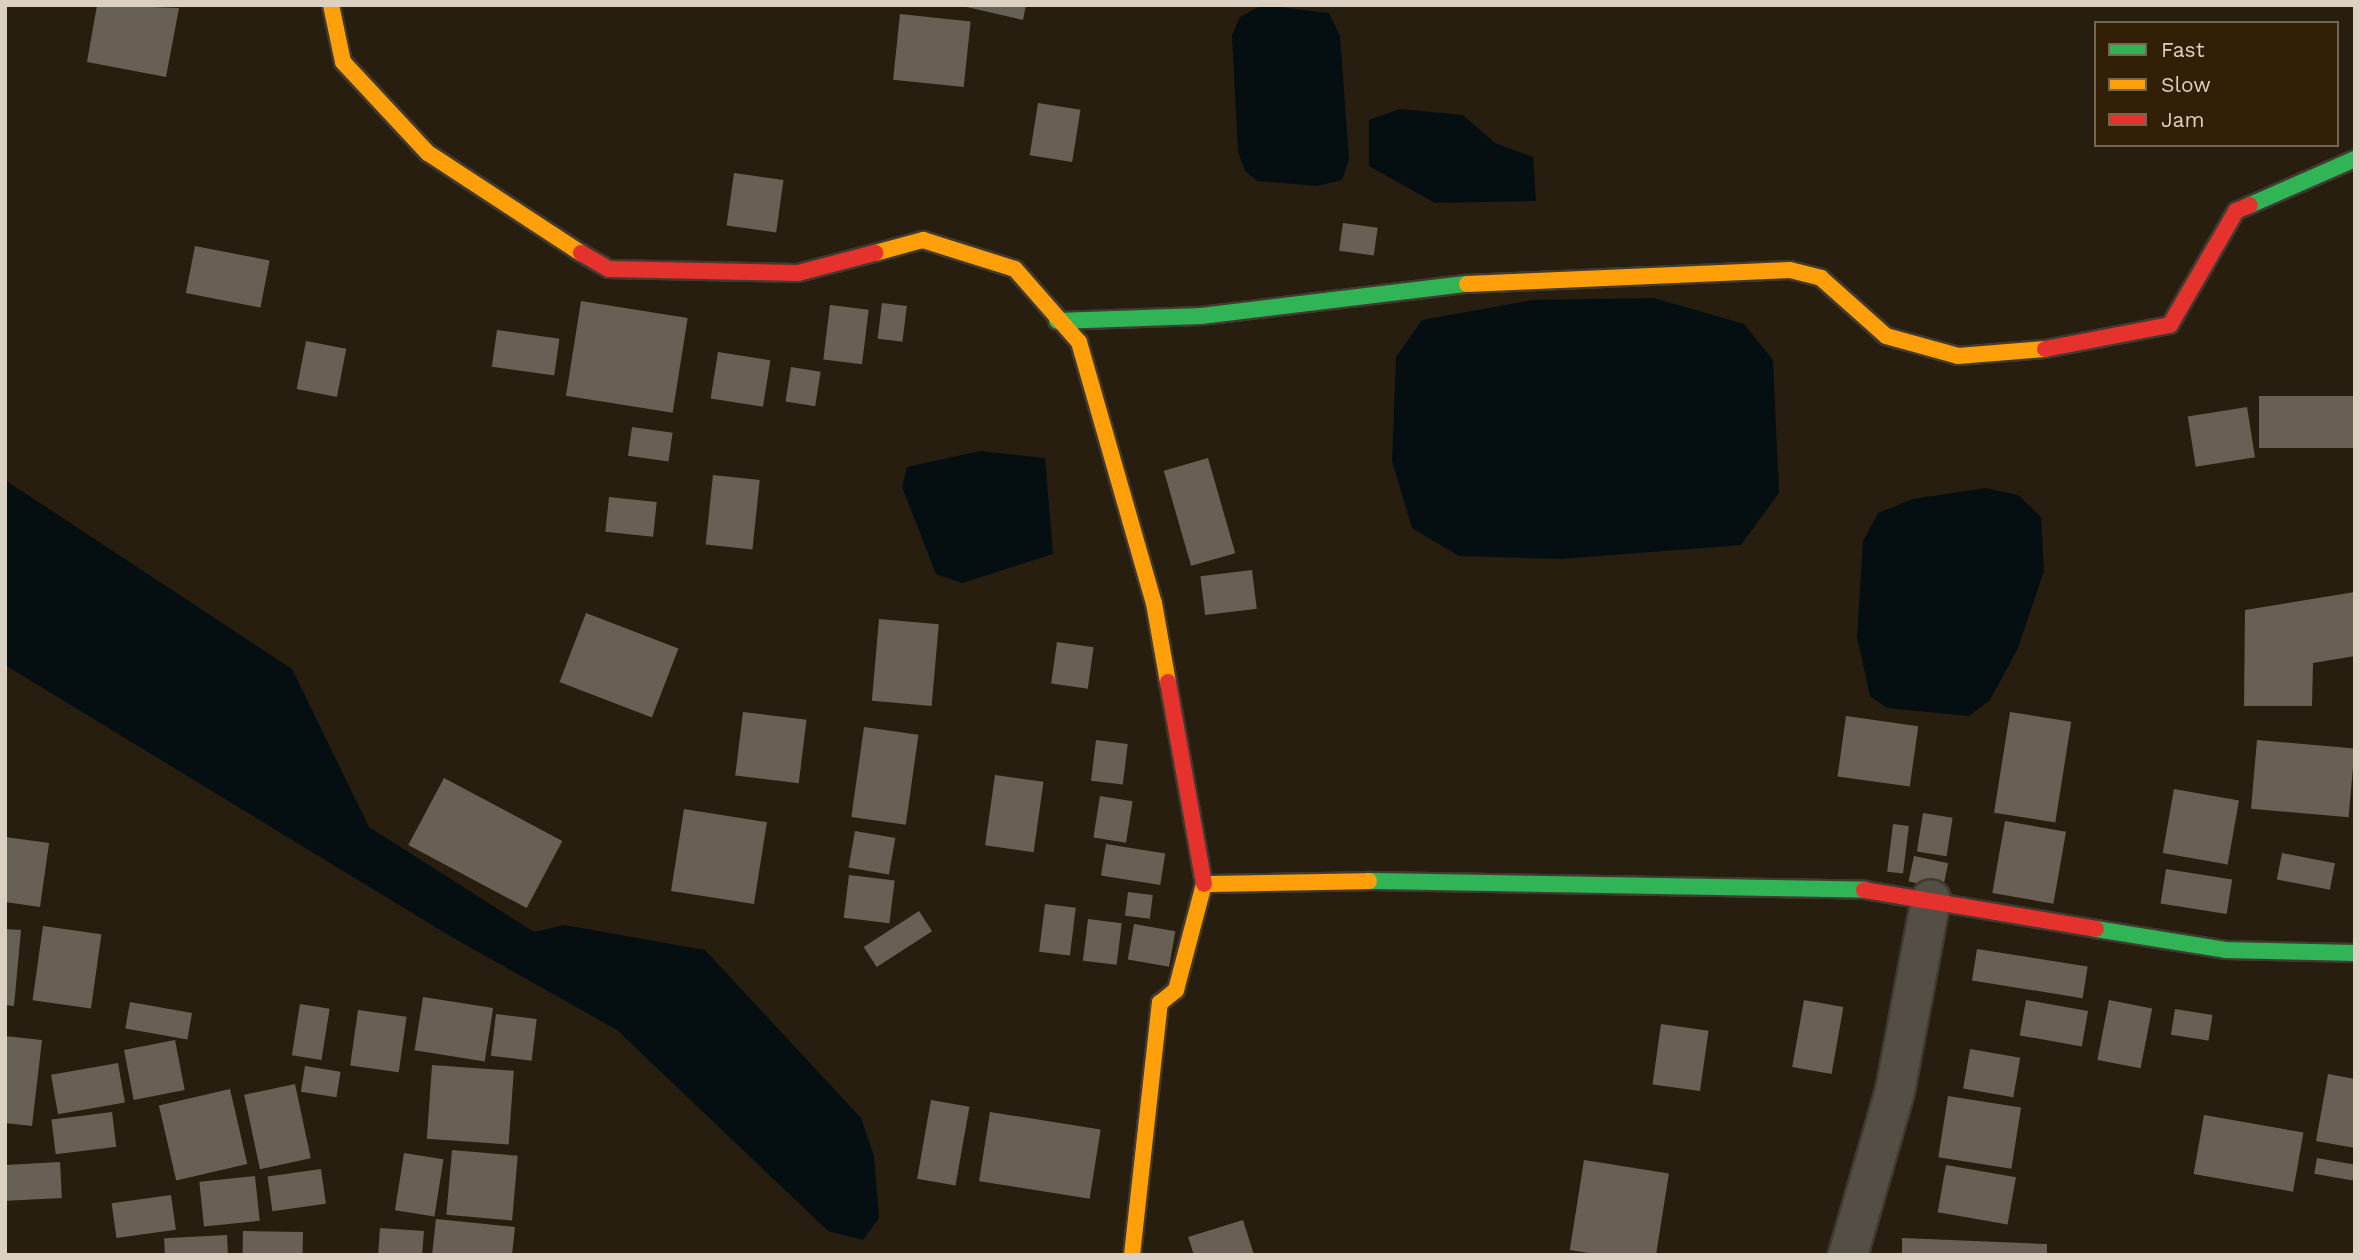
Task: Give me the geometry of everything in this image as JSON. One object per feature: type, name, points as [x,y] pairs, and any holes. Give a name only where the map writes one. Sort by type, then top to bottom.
[{"type":"street","points":[[331,5],[344,62],[428,153],[533,227],[609,269],[797,273],[923,240],[1015,269],[1057,321],[1079,342],[1091,372],[1154,603],[1204,884],[1176,990],[1160,1003],[1132,1255]]},
{"type":"street","points":[[1057,321],[1201,316],[1432,285],[1790,270],[1821,278],[1886,336],[1958,356],[2085,345],[2170,325],[2236,211],[2355,159]]},
{"type":"street","points":[[1204,884],[1421,880],[1553,888],[1826,888],[1931,900],[2225,950],[2355,953]]},
{"type":"street","points":[[1848,1255],[1895,1091],[1931,900]]},
{"type":"shaded area","points":[[1262,5],[1329,13],[1340,36],[1349,159],[1342,180],[1317,186],[1257,181],[1245,171],[1238,152],[1232,35],[1240,17]]},
{"type":"shaded area","points":[[1400,109],[1463,115],[1495,143],[1533,157],[1536,201],[1435,203],[1369,166],[1369,120]]},
{"type":"shaded area","points":[[1654,298],[1744,324],[1773,360],[1779,493],[1741,545],[1561,559],[1459,556],[1412,528],[1392,461],[1396,357],[1422,320],[1533,300]]},
{"type":"shaded area","points":[[980,451],[1045,458],[1053,554],[962,583],[936,574],[902,487],[907,467]]},
{"type":"shaded area","points":[[5,480],[292,669],[369,827],[534,932],[564,925],[705,950],[861,1118],[874,1156],[879,1218],[863,1240],[828,1231],[617,1030],[450,936],[5,665]]},
{"type":"shaded area","points":[[1985,488],[2018,495],[2041,517],[2044,571],[2018,648],[1990,700],[1969,716],[1887,708],[1870,696],[1857,637],[1863,541],[1878,513],[1913,499]]},
{"type":"building","points":[[97,5],[179,8],[166,77],[87,62]]},
{"type":"building","points":[[958,5],[1026,5],[1023,20]]},
{"type":"building","points":[[900,14],[971,21],[964,87],[893,80]]},
{"type":"building","points":[[1038,103],[1080,110],[1072,162],[1030,155]]},
{"type":"building","points":[[734,173],[784,180],[776,232],[727,225]]},
{"type":"building","points":[[1343,223],[1378,228],[1374,256],[1339,251]]},
{"type":"building","points":[[195,246],[270,261],[260,308],[186,293]]},
{"type":"building","points":[[581,301],[688,318],[673,413],[566,396]]},
{"type":"building","points":[[882,303],[907,306],[902,342],[878,339]]},
{"type":"building","points":[[830,305],[869,310],[862,364],[823,360]]},
{"type":"building","points":[[497,330],[559,339],[554,375],[492,367]]},
{"type":"building","points":[[306,341],[346,349],[337,397],[297,389]]},
{"type":"building","points":[[718,352],[770,360],[763,407],[711,398]]},
{"type":"building","points":[[791,367],[821,372],[815,406],[786,402]]},
{"type":"building","points":[[2259,396],[2355,396],[2355,448],[2259,448]]},
{"type":"building","points":[[2247,407],[2255,457],[2196,467],[2188,416]]},
{"type":"building","points":[[632,427],[673,433],[669,461],[628,456]]},
{"type":"building","points":[[1208,458],[1235,553],[1191,566],[1164,471]]},
{"type":"building","points":[[713,475],[760,480],[752,550],[706,545]]},
{"type":"building","points":[[609,497],[657,502],[653,537],[605,532]]},
{"type":"building","points":[[1252,570],[1257,609],[1205,615],[1200,576]]},
{"type":"building","points":[[2355,592],[2355,656],[2313,663],[2312,706],[2244,706],[2245,610]]},
{"type":"building","points":[[586,613],[678,648],[652,718],[559,682]]},
{"type":"building","points":[[879,619],[939,624],[932,706],[872,701]]},
{"type":"building","points":[[1057,642],[1094,647],[1088,689],[1051,684]]},
{"type":"building","points":[[743,712],[807,720],[799,783],[735,776]]},
{"type":"building","points":[[2010,712],[2071,722],[2055,822],[1994,813]]},
{"type":"building","points":[[1846,716],[1918,726],[1910,787],[1838,776]]},
{"type":"building","points":[[864,727],[918,735],[906,825],[851,817]]},
{"type":"building","points":[[1096,740],[1128,744],[1123,785],[1091,781]]},
{"type":"building","points":[[2257,740],[2355,749],[2349,817],[2251,809]]},
{"type":"building","points":[[995,775],[1044,782],[1034,852],[985,845]]},
{"type":"building","points":[[444,778],[562,841],[527,908],[408,845]]},
{"type":"building","points":[[2174,789],[2239,800],[2228,864],[2163,853]]},
{"type":"building","points":[[1100,796],[1133,801],[1126,843],[1093,837]]},
{"type":"building","points":[[684,809],[767,822],[754,904],[671,891]]},
{"type":"building","points":[[1923,813],[1953,818],[1947,856],[1917,852]]},
{"type":"building","points":[[2005,821],[2066,832],[2053,904],[1992,893]]},
{"type":"building","points":[[1893,824],[1909,826],[1903,874],[1887,872]]},
{"type":"building","points":[[855,831],[895,838],[889,875],[849,867]]},
{"type":"building","points":[[5,837],[49,843],[40,907],[5,902]]},
{"type":"building","points":[[1106,844],[1165,853],[1160,885],[1101,876]]},
{"type":"building","points":[[2282,853],[2335,863],[2330,890],[2277,880]]},
{"type":"building","points":[[1914,856],[1948,863],[1943,889],[1909,881]]},
{"type":"building","points":[[2166,869],[2232,879],[2227,914],[2161,904]]},
{"type":"building","points":[[849,875],[895,881],[889,923],[844,918]]},
{"type":"building","points":[[1128,892],[1153,895],[1150,919],[1125,916]]},
{"type":"building","points":[[1045,904],[1076,908],[1070,955],[1039,952]]},
{"type":"building","points":[[919,911],[932,931],[877,967],[864,947]]},
{"type":"building","points":[[1088,919],[1122,923],[1117,965],[1083,961]]},
{"type":"building","points":[[1134,924],[1175,931],[1169,967],[1128,959]]},
{"type":"building","points":[[43,926],[101,934],[91,1008],[33,1000]]},
{"type":"building","points":[[5,929],[21,930],[14,1006],[5,1005]]},
{"type":"building","points":[[1977,949],[2088,967],[2083,998],[1972,981]]},
{"type":"building","points":[[423,997],[493,1008],[485,1061],[415,1050]]},
{"type":"building","points":[[1804,1000],[1843,1007],[1832,1074],[1792,1067]]},
{"type":"building","points":[[2026,1000],[2088,1011],[2082,1046],[2020,1035]]},
{"type":"building","points":[[2109,1000],[2152,1008],[2141,1068],[2097,1060]]},
{"type":"building","points":[[130,1002],[192,1013],[187,1040],[125,1029]]},
{"type":"building","points":[[300,1004],[330,1009],[321,1060],[292,1055]]},
{"type":"building","points":[[2175,1009],[2213,1015],[2208,1041],[2171,1035]]},
{"type":"building","points":[[358,1010],[407,1017],[399,1072],[350,1065]]},
{"type":"building","points":[[496,1014],[537,1019],[532,1061],[491,1056]]},
{"type":"building","points":[[1661,1024],[1709,1031],[1700,1091],[1653,1084]]},
{"type":"building","points":[[5,1036],[42,1040],[32,1126],[5,1123]]},
{"type":"building","points":[[175,1040],[185,1090],[134,1100],[124,1050]]},
{"type":"building","points":[[1970,1049],[2020,1058],[2013,1097],[1963,1088]]},
{"type":"building","points":[[118,1063],[125,1102],[58,1114],[51,1075]]},
{"type":"building","points":[[432,1065],[514,1071],[509,1145],[427,1139]]},
{"type":"building","points":[[305,1066],[341,1072],[336,1097],[301,1092]]},
{"type":"building","points":[[2328,1074],[2355,1079],[2355,1148],[2316,1141]]},
{"type":"building","points":[[295,1084],[311,1158],[260,1169],[244,1095]]},
{"type":"building","points":[[230,1089],[247,1164],[176,1180],[159,1105]]},
{"type":"building","points":[[1948,1096],[2021,1108],[2011,1169],[1938,1157]]},
{"type":"building","points":[[931,1100],[969,1107],[956,1186],[917,1179]]},
{"type":"building","points":[[112,1112],[116,1147],[56,1154],[51,1119]]},
{"type":"building","points":[[990,1112],[1101,1130],[1090,1199],[979,1181]]},
{"type":"building","points":[[2204,1115],[2303,1133],[2293,1192],[2194,1174]]},
{"type":"building","points":[[452,1150],[518,1156],[512,1221],[446,1215]]},
{"type":"building","points":[[404,1153],[444,1159],[434,1217],[395,1210]]},
{"type":"building","points":[[2317,1158],[2355,1165],[2353,1181],[2314,1174]]},
{"type":"building","points":[[1584,1160],[1669,1173],[1656,1255],[1602,1255],[1570,1250]]},
{"type":"building","points":[[60,1162],[62,1198],[7,1201],[5,1165]]},
{"type":"building","points":[[1946,1165],[2016,1177],[2008,1225],[1938,1212]]},
{"type":"building","points":[[321,1169],[326,1204],[272,1211],[268,1177]]},
{"type":"building","points":[[255,1176],[260,1221],[204,1227],[199,1182]]},
{"type":"building","points":[[171,1195],[176,1230],[116,1238],[112,1203]]},
{"type":"building","points":[[436,1219],[515,1227],[512,1255],[432,1255]]},
{"type":"building","points":[[1243,1220],[1254,1255],[1194,1255],[1188,1237]]},
{"type":"building","points":[[380,1228],[424,1231],[422,1255],[378,1255]]},
{"type":"building","points":[[243,1231],[303,1232],[303,1255],[243,1255]]},
{"type":"building","points":[[227,1235],[228,1255],[165,1255],[164,1238]]},
{"type":"building","points":[[1902,1238],[2047,1244],[2047,1255],[1902,1255]]},
{"type":"traffic: fast","points":[[2250,205],[2355,159]]},
{"type":"traffic: fast","points":[[1057,321],[1201,316],[1467,284]]},
{"type":"traffic: fast","points":[[1369,881],[1864,890]]},
{"type":"traffic: fast","points":[[2096,929],[2225,950],[2355,953]]},
{"type":"traffic: slow","points":[[331,5],[343,62],[428,153],[581,253]]},
{"type":"traffic: slow","points":[[875,253],[923,240],[1015,269],[1079,342],[1154,603],[1168,682]]},
{"type":"traffic: slow","points":[[1467,284],[1790,270],[1821,278],[1886,336],[1958,356],[2045,349]]},
{"type":"traffic: slow","points":[[1132,1255],[1160,1003],[1176,990],[1204,884],[1369,881]]},
{"type":"traffic: jam","points":[[2045,349],[2170,325],[2236,211],[2250,205]]},
{"type":"traffic: jam","points":[[581,253],[609,269],[798,273],[875,253]]},
{"type":"traffic: jam","points":[[1168,682],[1204,884]]},
{"type":"traffic: jam","points":[[1864,890],[2096,929]]}]
